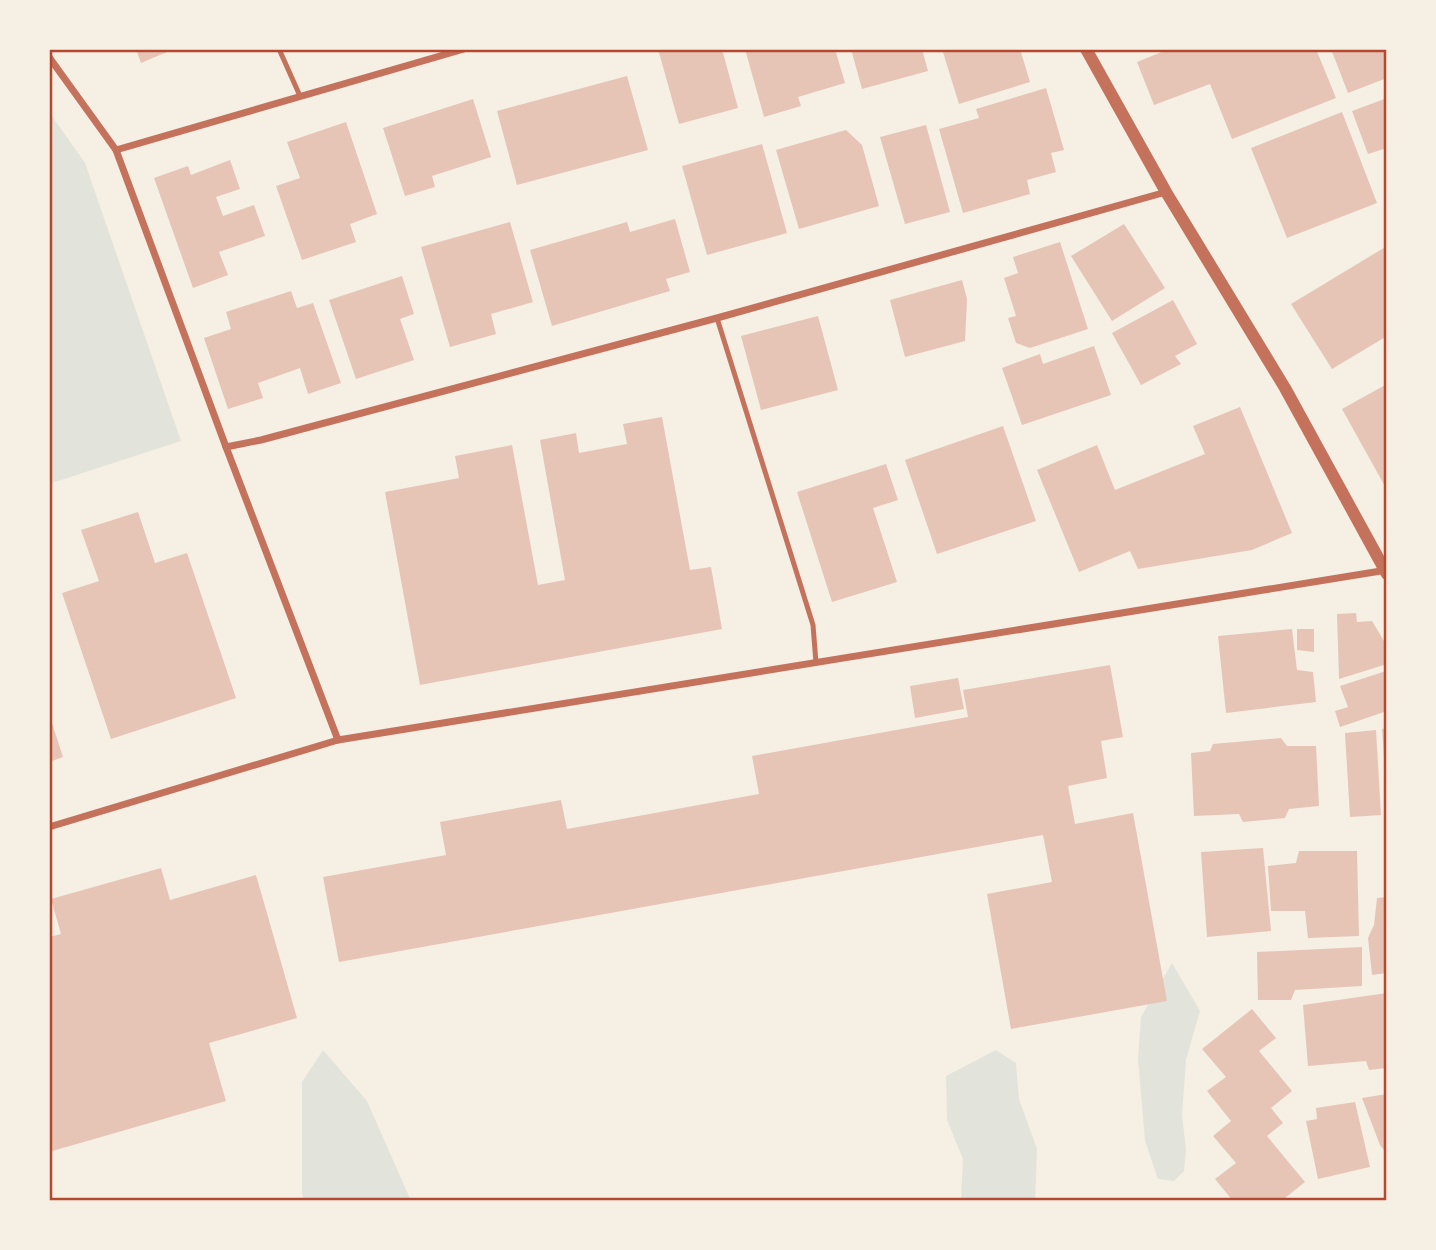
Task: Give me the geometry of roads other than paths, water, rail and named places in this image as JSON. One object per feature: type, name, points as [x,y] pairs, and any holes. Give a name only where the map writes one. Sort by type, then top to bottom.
[{"type":"street","points":[[116,150],[464,49]]},
{"type":"street","points":[[49,827],[338,740],[1386,572],[1285,388],[1166,192],[1086,49]]},
{"type":"street","points":[[49,57],[116,150],[338,740]]},
{"type":"street","points":[[226,447],[717,318],[1166,192]]},
{"type":"lane","points":[[279,49],[300,96]]},
{"type":"lane","points":[[717,318],[813,625],[816,663]]}]
